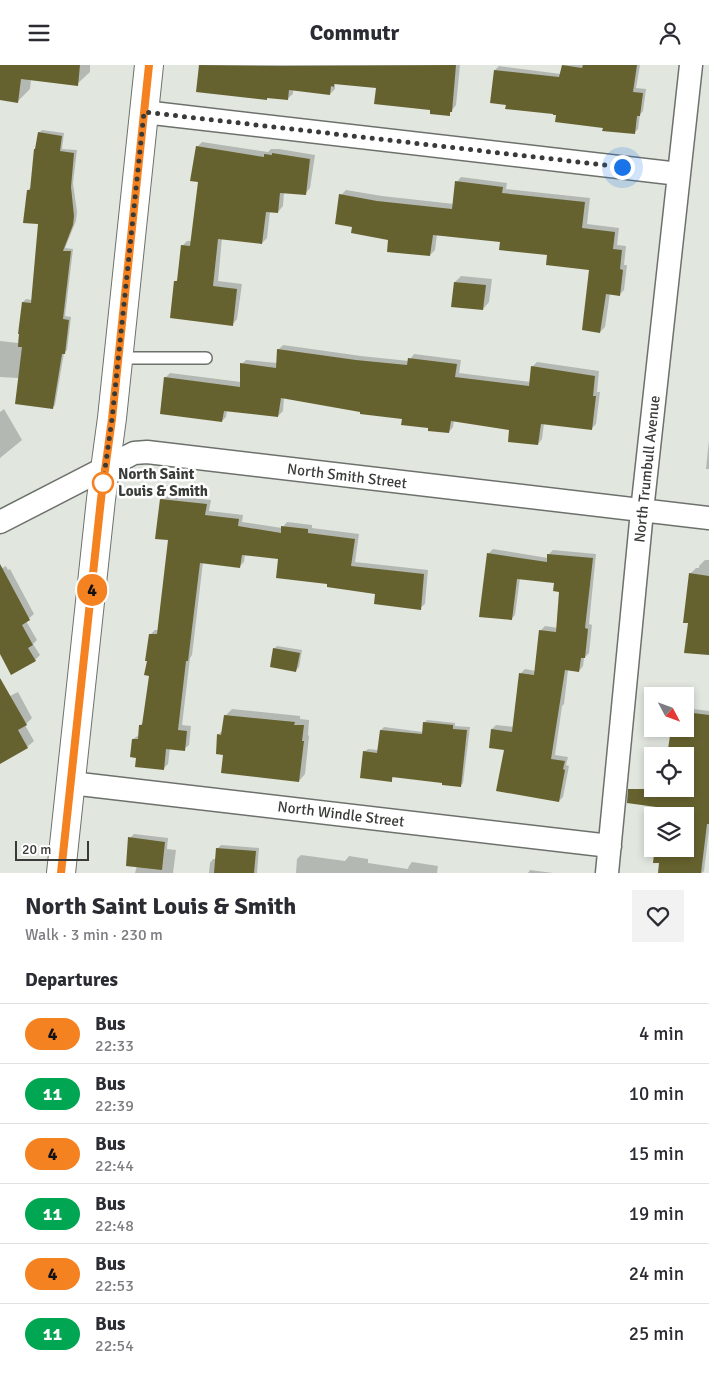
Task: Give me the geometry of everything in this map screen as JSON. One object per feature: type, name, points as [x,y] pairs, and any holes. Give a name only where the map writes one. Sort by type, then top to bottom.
[{"type":"main road","points":[[61,873],[149,65]]},
{"type":"street","name":"North Trumbull Avenue","points":[[607,873],[642,511],[691,65]]},
{"type":"street","points":[[144,112],[679,174]]},
{"type":"street","name":"North Smith Street","points":[[0,522],[134,453],[147,452],[709,518]]},
{"type":"street","name":"North Windle Street","points":[[71,783],[610,846]]},
{"type":"lane","points":[[118,358],[206,357]]},
{"type":"building","points":[[0,65],[80,65],[78,86],[21,79],[18,103],[0,100]]},
{"type":"building","points":[[199,65],[456,65],[452,112],[450,112],[450,116],[430,114],[430,110],[374,104],[376,88],[334,84],[334,87],[331,86],[330,95],[289,90],[288,100],[267,98],[267,100],[196,92]]},
{"type":"building","points":[[562,65],[582,68],[583,65],[637,65],[633,92],[643,93],[635,134],[602,131],[603,128],[555,122],[556,115],[553,114],[505,109],[506,105],[490,103],[494,70],[559,77]]},
{"type":"building","points":[[38,132],[62,136],[60,151],[74,153],[71,187],[73,225],[63,251],[71,251],[63,319],[69,320],[65,354],[62,354],[53,409],[15,404],[22,347],[18,347],[18,334],[22,302],[31,303],[38,224],[23,223],[27,190],[30,190],[34,149]]},
{"type":"building","points":[[196,146],[264,157],[264,154],[272,155],[272,153],[310,159],[306,195],[280,193],[278,213],[266,212],[262,244],[218,239],[213,286],[237,289],[233,326],[170,318],[174,281],[177,281],[181,245],[190,246],[198,182],[190,181]]},
{"type":"building","points":[[455,181],[503,187],[502,193],[585,202],[582,228],[615,232],[613,249],[622,250],[620,269],[623,270],[620,296],[606,294],[600,333],[582,330],[589,270],[546,265],[547,255],[499,250],[500,242],[433,235],[430,256],[387,252],[388,240],[351,233],[352,227],[335,224],[339,194],[377,201],[452,209]]},
{"type":"building","points":[[454,282],[486,285],[483,310],[451,307]]},
{"type":"building","points":[[277,349],[407,365],[408,358],[457,364],[455,377],[529,386],[531,366],[595,376],[593,396],[596,396],[592,430],[541,424],[538,445],[508,442],[509,430],[451,421],[449,433],[428,431],[428,428],[401,425],[402,419],[360,414],[360,412],[281,398],[278,417],[224,411],[222,422],[160,414],[164,377],[240,387],[240,363],[276,368]]},
{"type":"building","points":[[160,499],[207,504],[205,515],[239,519],[238,526],[281,533],[281,526],[308,529],[308,533],[355,539],[351,566],[424,574],[421,610],[374,604],[375,594],[327,587],[327,584],[276,578],[278,559],[242,555],[240,568],[200,563],[178,730],[187,731],[185,751],[166,749],[164,770],[135,767],[136,758],[130,757],[132,739],[138,739],[139,725],[142,725],[149,676],[144,675],[147,661],[145,661],[149,634],[157,634],[168,540],[155,539]]},
{"type":"building","points":[[487,553],[547,562],[547,554],[593,558],[585,628],[588,629],[585,658],[581,658],[579,672],[565,670],[551,759],[565,761],[559,802],[496,791],[504,750],[489,748],[491,729],[512,732],[519,673],[534,675],[539,630],[556,632],[559,592],[553,591],[554,583],[517,579],[512,620],[479,617]]},
{"type":"building","points":[[0,564],[30,620],[22,625],[33,645],[28,648],[36,661],[11,675],[0,654]]},
{"type":"building","points":[[689,573],[709,576],[709,655],[684,653],[688,623],[683,623]]},
{"type":"building","points":[[273,648],[300,653],[296,672],[270,667]]},
{"type":"building","points":[[0,678],[27,725],[18,730],[28,748],[0,764]]},
{"type":"building","points":[[694,713],[709,715],[709,824],[707,824],[701,873],[658,873],[659,863],[653,863],[654,857],[694,857],[694,807],[656,807],[627,803],[628,789],[644,789],[644,797],[694,797],[694,747],[668,747],[670,737],[694,737]]},
{"type":"building","points":[[224,715],[295,722],[294,725],[304,725],[299,782],[221,773],[223,755],[216,754],[217,734],[221,735]]},
{"type":"building","points":[[423,722],[453,725],[453,729],[467,730],[461,787],[392,777],[392,782],[360,778],[363,751],[377,753],[380,730],[422,734]]},
{"type":"building","points":[[128,837],[165,842],[162,870],[126,866]]},
{"type":"building","points":[[216,848],[256,851],[254,873],[214,873]]},
{"type":"bus line","name":"4","points":[[61,873],[101,499],[112,419],[149,65]]},
{"type":"place","name":"North Saint Louis & Smith","points":[[103,483]]},
{"type":"route","points":[[103,483],[112,419],[144,112],[622,167]]}]
